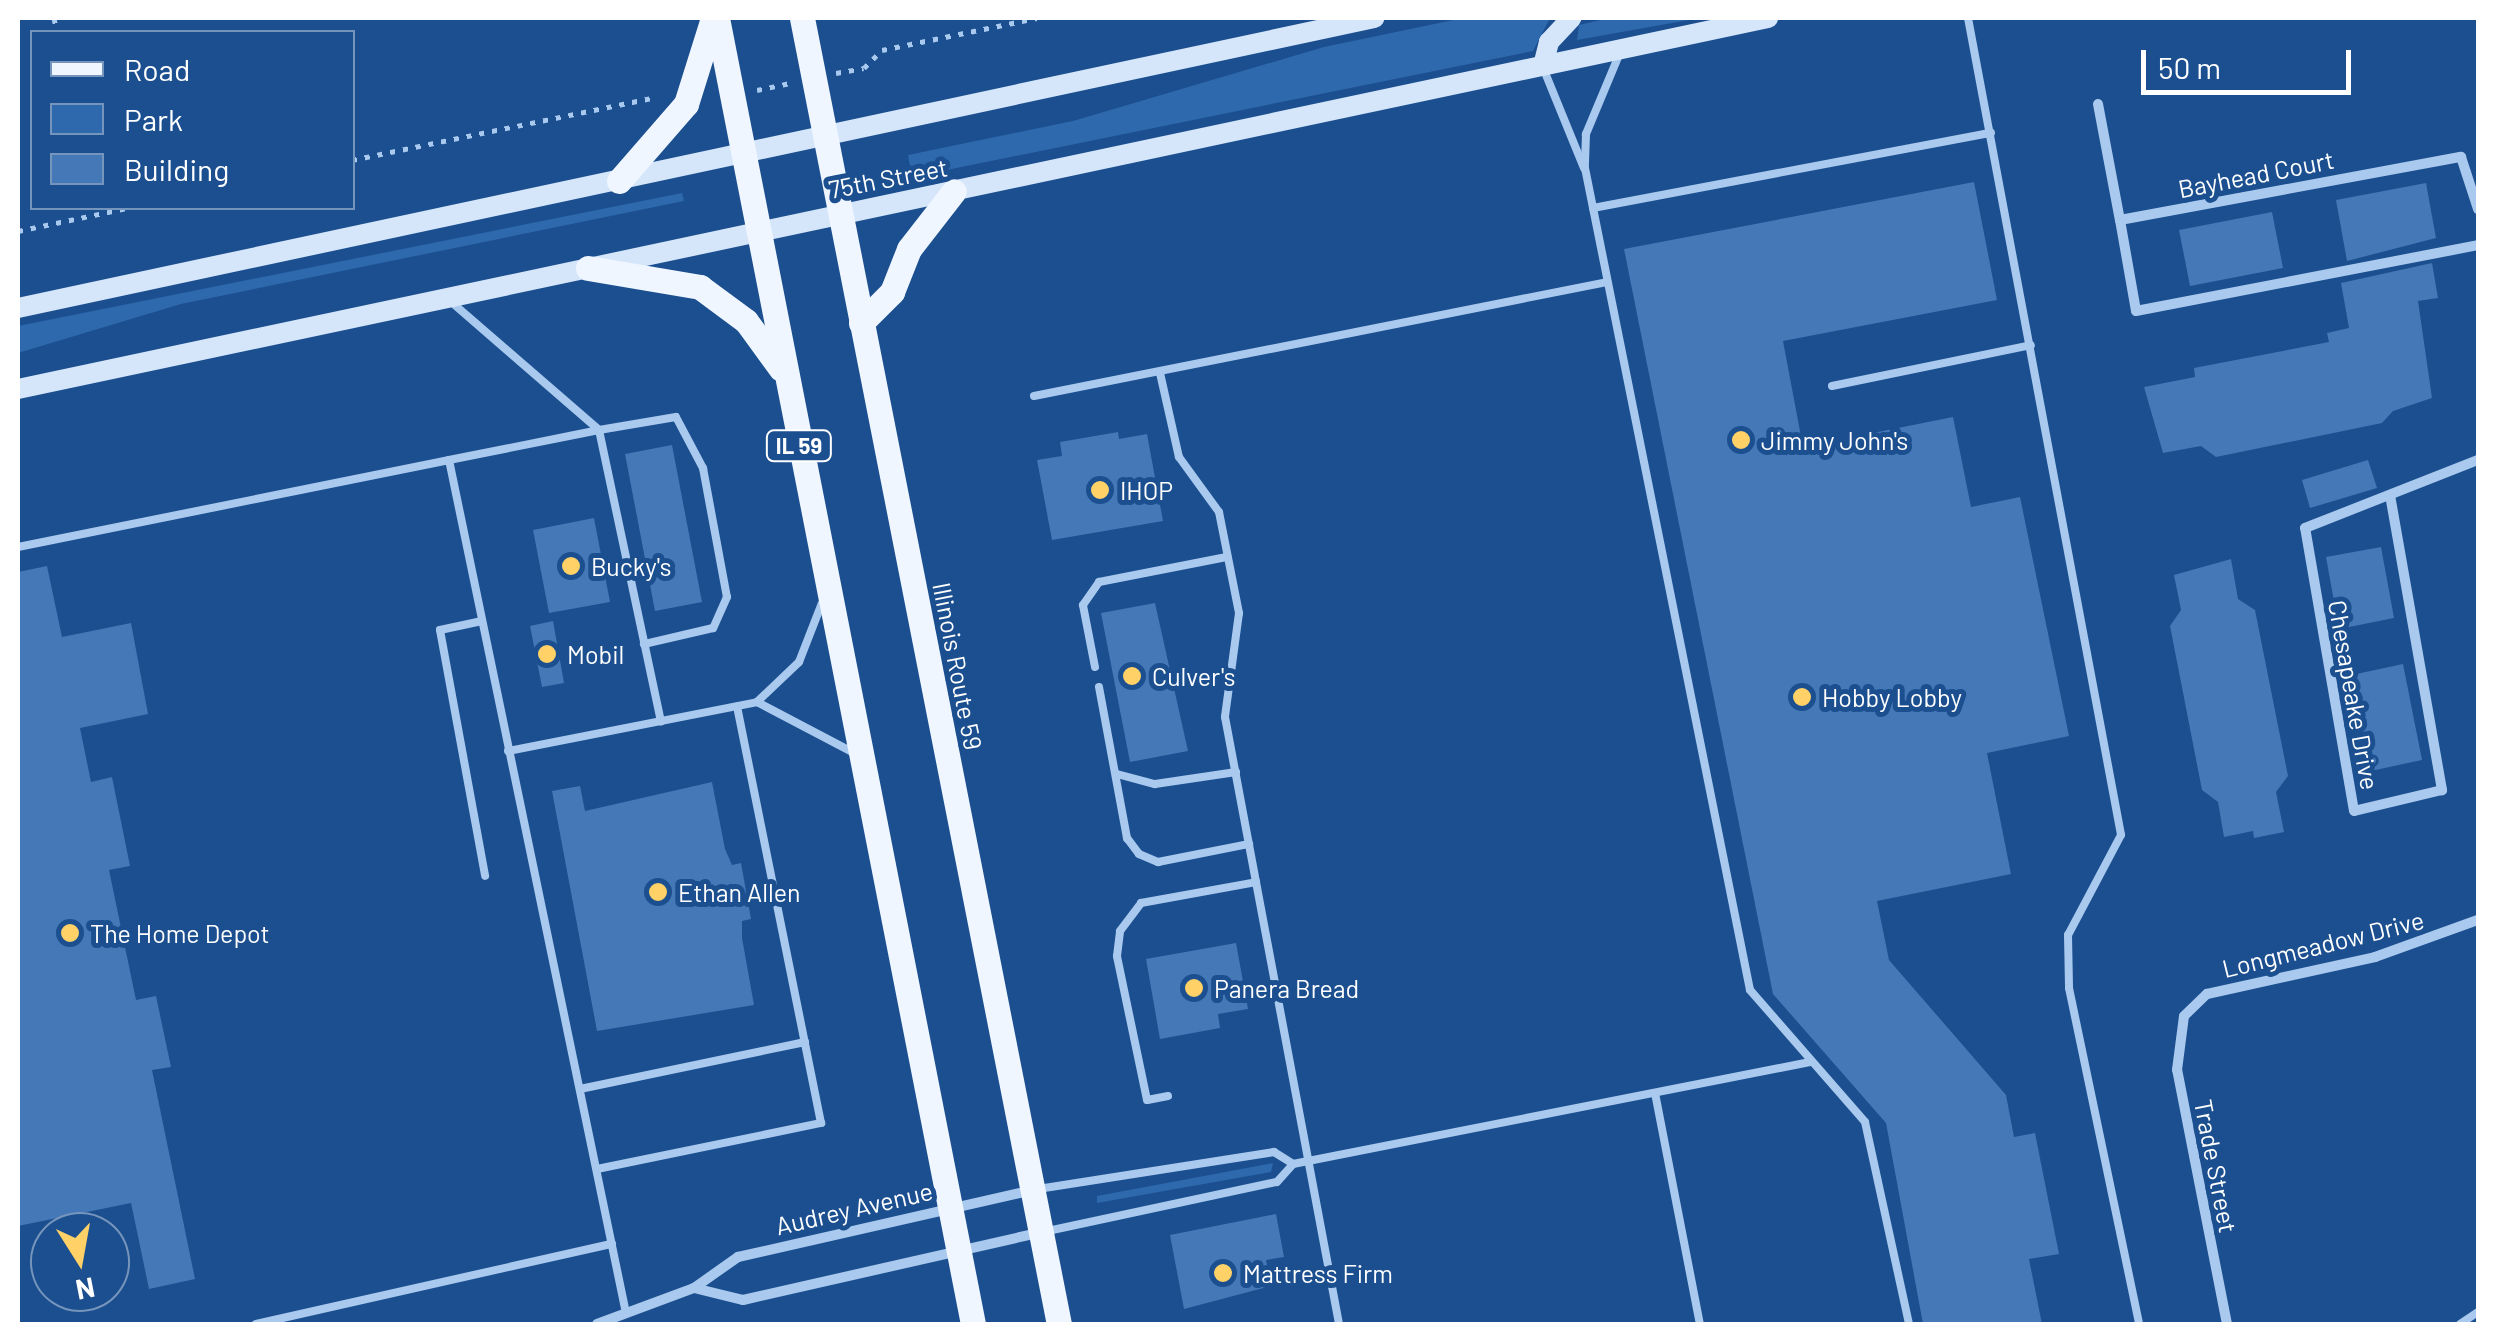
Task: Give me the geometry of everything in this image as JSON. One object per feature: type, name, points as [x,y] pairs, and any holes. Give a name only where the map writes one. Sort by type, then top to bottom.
[{"type":"main road","name":"IL 59","points":[[715,18],[973,1324]]},
{"type":"main road","points":[[619,181],[677,106],[715,18]]},
{"type":"main road","name":"Illinois Route 59","points":[[802,18],[1059,1324]]},
{"type":"main road","name":"75th Street","points":[[18,308],[1374,18]]},
{"type":"main road","points":[[1543,66],[1550,42],[1571,18]]},
{"type":"main road","name":"75th Street","points":[[18,388],[1768,18]]},
{"type":"main road","points":[[861,323],[892,292],[909,249],[954,191]]},
{"type":"main road","points":[[588,268],[700,288],[746,321],[786,376]]},
{"type":"street","points":[[2098,104],[2136,311],[2478,246]]},
{"type":"street","name":"Bayhead Court","points":[[2120,220],[2462,156],[2478,209]]},
{"type":"street","name":"Chesapeake Drive","points":[[2390,495],[2442,790],[2354,811],[2305,528],[2478,460]]},
{"type":"street","name":"Longmeadow Drive","points":[[2184,1016],[2222,989],[2374,958],[2478,920]]},
{"type":"street","name":"Trade Street","points":[[2184,1016],[2177,1070],[2226,1324]]},
{"type":"street","name":"Audrey Avenue","points":[[597,1324],[694,1288],[738,1257],[1032,1190]]},
{"type":"street","points":[[694,1288],[743,1300],[1040,1233]]},
{"type":"lane","points":[[1968,18],[2121,834],[2112,865],[2086,892],[2068,935],[2069,988],[2139,1324]]},
{"type":"lane","points":[[1584,168],[1598,98],[1625,48]]},
{"type":"lane","points":[[1543,66],[1584,168],[1750,990],[1875,1144],[1909,1324]]},
{"type":"lane","points":[[1592,208],[1991,133]]},
{"type":"lane","points":[[1034,396],[1608,282]]},
{"type":"lane","points":[[446,298],[599,430],[660,720]]},
{"type":"lane","points":[[1832,386],[2031,345]]},
{"type":"lane","points":[[1160,373],[1179,457],[1218,512],[1242,631],[1226,692],[1236,772],[1340,1324]]},
{"type":"lane","points":[[18,547],[676,417],[702,468],[724,614],[713,628],[644,644]]},
{"type":"lane","points":[[449,460],[626,1313]]},
{"type":"lane","points":[[1095,667],[1083,605],[1098,582],[1227,557]]},
{"type":"lane","points":[[508,751],[757,702],[799,662],[826,589]]},
{"type":"lane","points":[[482,621],[440,630],[485,876]]},
{"type":"lane","points":[[1099,686],[1127,838],[1139,854],[1158,862],[1249,844]]},
{"type":"lane","points":[[757,702],[858,756]]},
{"type":"lane","points":[[597,1170],[821,1123],[737,706]]},
{"type":"lane","points":[[1117,774],[1155,784],[1236,772]]},
{"type":"lane","points":[[1168,1096],[1147,1100],[1117,956],[1120,931],[1141,904],[1256,882]]},
{"type":"lane","points":[[580,1090],[804,1042]]},
{"type":"lane","points":[[1040,1233],[1278,1182],[1292,1164],[1810,1062]]},
{"type":"lane","points":[[1655,1093],[1700,1324]]},
{"type":"lane","points":[[1032,1190],[1274,1152],[1292,1164]]},
{"type":"lane","points":[[256,1324],[612,1244]]},
{"type":"lane","points":[[2460,1324],[2478,1312]]},
{"type":"path","points":[[732,95],[864,68],[882,50],[1037,18]]},
{"type":"path","points":[[355,159],[656,96],[677,106]]},
{"type":"path","points":[[18,231],[96,211]]},
{"type":"green space","points":[[1463,18],[1550,18],[1533,51],[912,177],[908,155],[1073,121],[1324,47]]},
{"type":"green space","points":[[1609,18],[1700,18],[1577,40],[1579,25]]},
{"type":"green space","points":[[682,193],[684,201],[181,304],[18,353],[18,326]]},
{"type":"green space","points":[[1273,1163],[1271,1172],[1097,1203],[1097,1196]]},
{"type":"building","points":[[1974,182],[1997,300],[1783,341],[1803,447],[1953,417],[1971,507],[2020,497],[2069,736],[1987,753],[2011,874],[1877,901],[1889,960],[2006,1095],[2014,1137],[2035,1133],[2059,1254],[2029,1259],[2042,1324],[1923,1324],[1886,1123],[1773,994],[1624,249]]},
{"type":"building","points":[[2426,183],[2436,238],[2347,261],[2336,200]]},
{"type":"building","points":[[2272,212],[2283,268],[2190,286],[2179,230]]},
{"type":"building","points":[[2432,263],[2438,298],[2418,301],[2432,398],[2393,411],[2382,423],[2216,457],[2201,446],[2163,453],[2144,387],[2195,377],[2194,368],[2329,342],[2327,333],[2349,328],[2341,283]]},
{"type":"building","name":"IHOP","points":[[1118,432],[1119,439],[1147,434],[1163,521],[1052,540],[1037,460],[1062,456],[1060,442]]},
{"type":"building","name":"Mobil","points":[[672,445],[702,602],[655,611],[625,454]]},
{"type":"building","points":[[2368,460],[2377,488],[2310,508],[2302,480]]},
{"type":"building","name":"Bucky's","points":[[594,518],[610,602],[549,613],[533,530]]},
{"type":"building","points":[[2381,547],[2394,618],[2339,629],[2326,557]]},
{"type":"building","points":[[2231,559],[2238,599],[2255,610],[2288,776],[2276,792],[2284,832],[2254,838],[2253,831],[2224,837],[2218,802],[2202,790],[2170,626],[2181,610],[2174,575]]},
{"type":"building","name":"The Home Depot","points":[[47,566],[62,637],[131,623],[148,714],[80,728],[91,782],[112,777],[130,866],[109,870],[136,1000],[156,996],[171,1067],[152,1070],[195,1279],[149,1289],[131,1203],[87,1212],[30,1212],[30,1224],[18,1226],[18,572]]},
{"type":"building","name":"Culver's","points":[[1155,603],[1188,751],[1130,762],[1101,613]]},
{"type":"building","name":"Mobil","points":[[553,621],[564,683],[542,687],[530,626]]},
{"type":"building","points":[[2403,664],[2422,760],[2366,772],[2347,676]]},
{"type":"building","name":"Ethan Allen","points":[[712,782],[725,849],[732,865],[741,863],[751,919],[742,921],[742,938],[754,1005],[597,1031],[552,791],[580,786],[585,811]]},
{"type":"building","name":"Panera Bread","points":[[1236,943],[1248,1009],[1218,1014],[1220,1028],[1160,1039],[1146,959]]},
{"type":"building","name":"Mattress Firm","points":[[1276,1214],[1284,1257],[1266,1260],[1271,1286],[1184,1309],[1170,1235]]},
{"type":"place","name":"Jimmy John's","points":[[1741,440]]},
{"type":"place","name":"IHOP","points":[[1100,490]]},
{"type":"place","name":"Bucky's","points":[[571,566]]},
{"type":"place","name":"Mobil","points":[[547,654]]},
{"type":"place","name":"Culver's","points":[[1132,676]]},
{"type":"place","name":"Hobby Lobby","points":[[1802,697]]},
{"type":"place","name":"Ethan Allen","points":[[658,892]]},
{"type":"place","name":"The Home Depot","points":[[70,933]]},
{"type":"place","name":"Panera Bread","points":[[1194,988]]},
{"type":"place","name":"Mattress Firm","points":[[1223,1273]]}]
